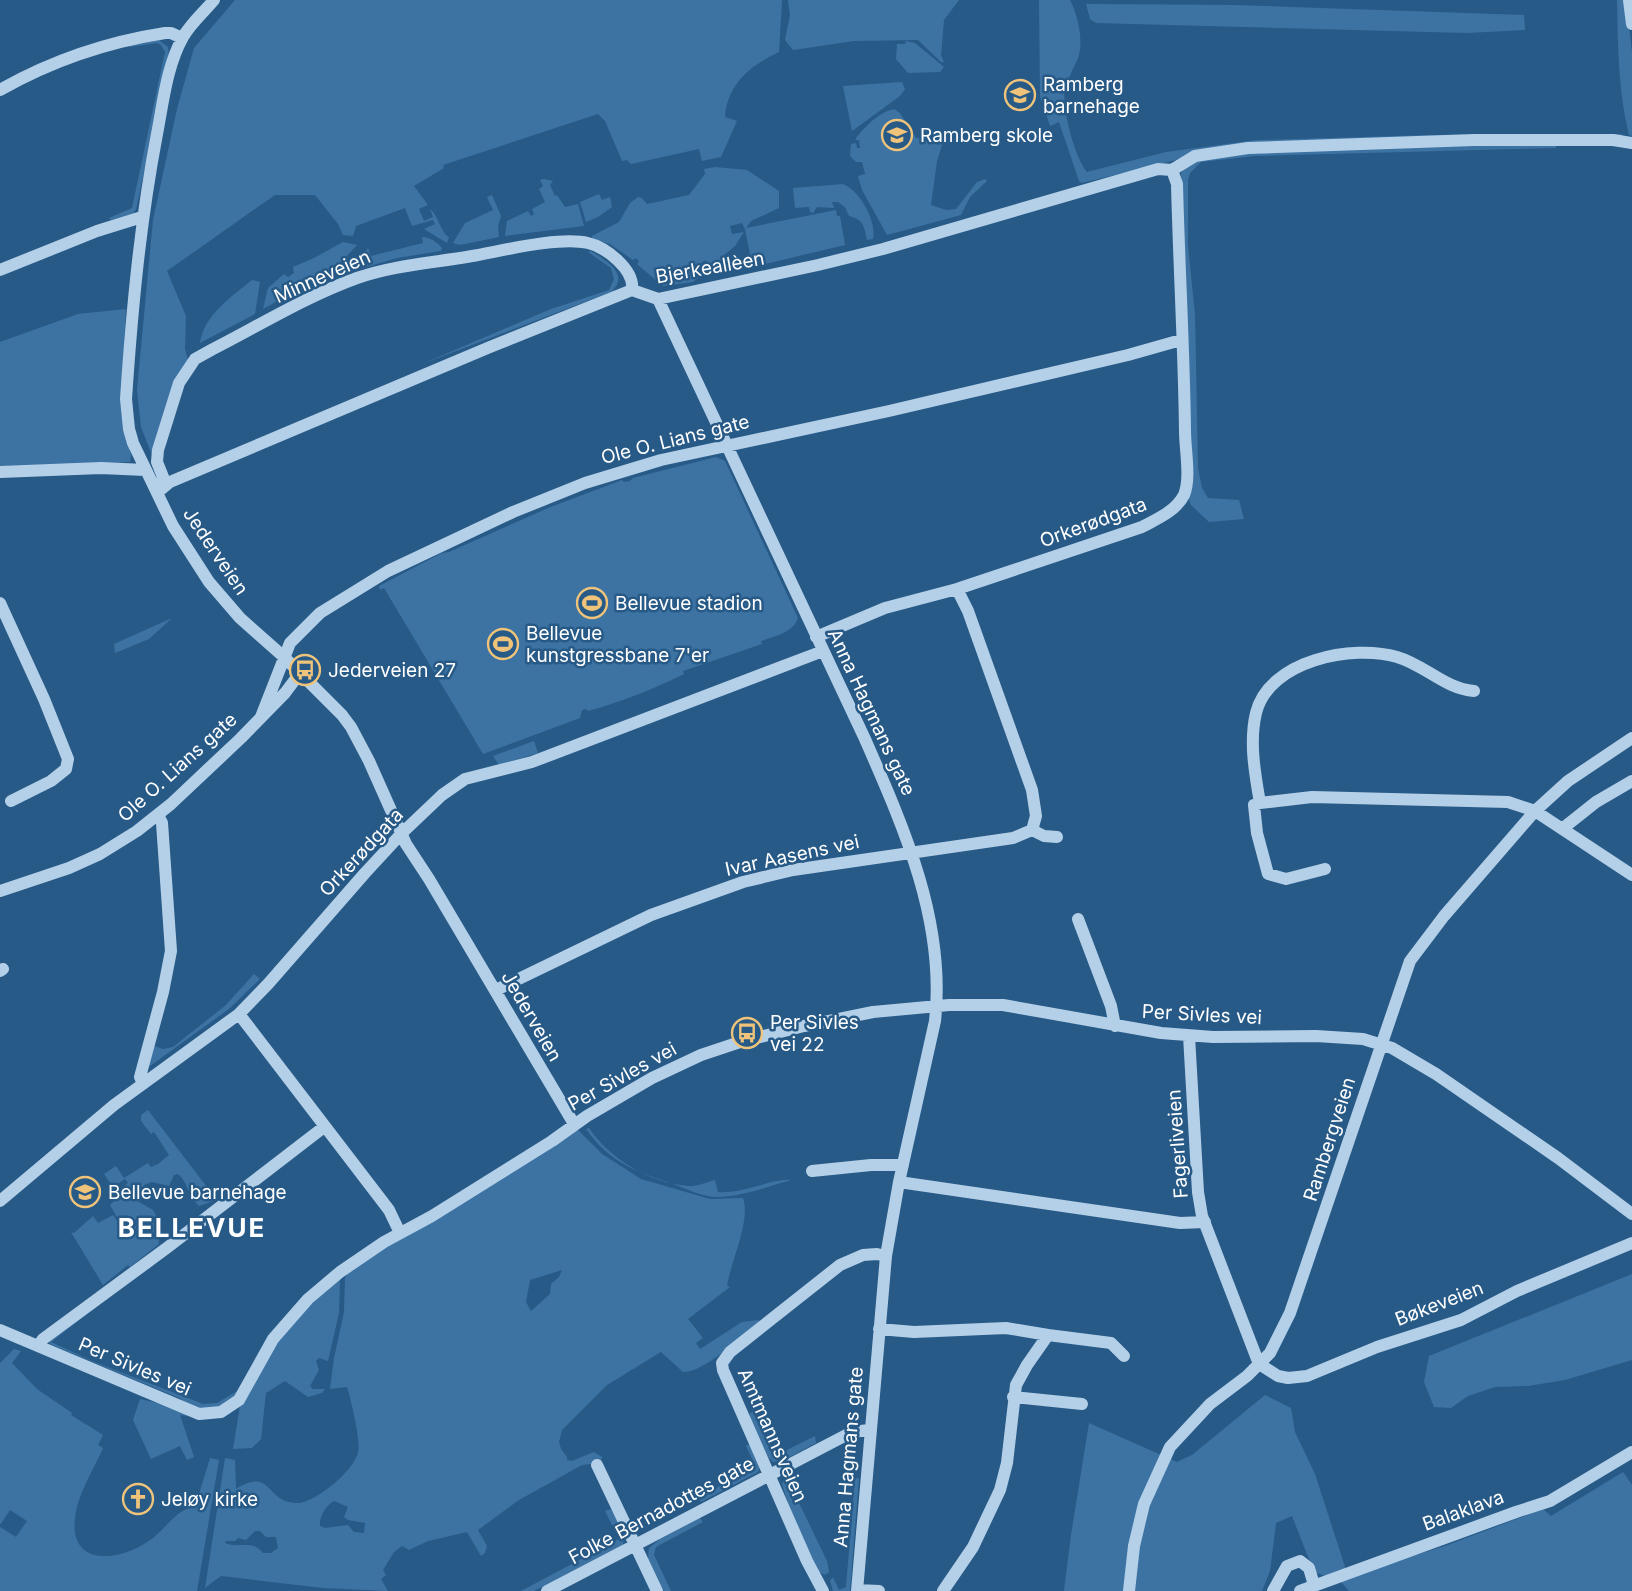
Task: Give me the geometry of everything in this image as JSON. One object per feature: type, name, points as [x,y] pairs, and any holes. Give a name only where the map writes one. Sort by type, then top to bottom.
[{"type":"street","name":"Jederveien","points":[[214,0],[182,38],[163,103],[142,217],[126,399],[129,429],[145,470],[182,542],[209,582],[240,618],[284,657],[351,727],[406,844],[574,1124]]},
{"type":"street","points":[[1629,0],[1632,24]]},
{"type":"street","points":[[0,90],[50,65],[107,44],[165,33],[182,38]]},
{"type":"street","name":"Bjerkeallèen","points":[[158,492],[170,482],[632,290],[658,299],[818,265],[962,227],[1158,169],[1172,170],[1185,160],[1202,154],[1269,146],[1474,140],[1613,140],[1632,143]]},
{"type":"street","name":"Orkerødgata","points":[[816,637],[885,608],[957,589],[1142,527],[1175,507],[1185,493],[1186,479],[1177,184],[1172,170]]},
{"type":"street","points":[[0,270],[142,217]]},
{"type":"street","name":"Minneveien","points":[[158,492],[163,477],[157,462],[158,450],[174,397],[188,367],[195,359],[342,284],[392,268],[545,244],[588,243],[605,251],[621,264],[632,279],[632,290]]},
{"type":"street","name":"Anna Hagmans gate","points":[[658,299],[865,739],[912,851],[930,925],[937,1006],[930,1053],[902,1166],[886,1256],[869,1430],[857,1590],[878,1591]]},
{"type":"street","name":"Ole O. Lians gate","points":[[261,717],[290,643],[338,600],[388,571],[477,528],[585,483],[661,460],[902,408],[1181,340]]},
{"type":"street","points":[[0,472],[102,468],[145,470]]},
{"type":"street","points":[[957,589],[968,611],[1032,790],[1036,816],[1032,830],[1044,836],[1057,837]]},
{"type":"street","points":[[0,603],[68,759],[66,769],[51,781],[11,801]]},
{"type":"street","name":"Orkerødgata","points":[[0,1201],[143,1083],[239,1014],[402,833],[442,795],[465,779],[532,762],[823,651]]},
{"type":"street","points":[[1260,803],[1255,769],[1256,712],[1262,697],[1278,680],[1303,665],[1346,653],[1387,654],[1410,662],[1454,687],[1474,691]]},
{"type":"street","name":"Ole O. Lians gate","points":[[0,891],[86,860],[127,839],[158,815],[230,749],[285,693],[300,673]]},
{"type":"street","name":"Rambergveien","points":[[1129,1591],[1133,1546],[1144,1504],[1170,1447],[1210,1404],[1259,1364],[1279,1338],[1290,1313],[1405,971],[1415,953],[1535,811],[1567,781],[1632,738]]},
{"type":"street","points":[[1562,829],[1596,802],[1632,781]]},
{"type":"street","points":[[1325,869],[1286,879],[1268,874],[1257,833],[1254,805],[1312,797],[1508,802],[1535,811],[1632,875]]},
{"type":"street","points":[[143,1083],[140,1077],[171,951],[163,832],[158,815]]},
{"type":"street","name":"Ivar Aasens vei","points":[[495,990],[652,915],[743,882],[793,870],[1013,838],[1032,830]]},
{"type":"street","points":[[1078,919],[1111,1006],[1115,1026]]},
{"type":"street","name":"Per Sivles vei","points":[[0,1330],[199,1414],[214,1414],[239,1401],[273,1339],[308,1300],[352,1263],[552,1141],[574,1124],[675,1066],[729,1045],[849,1016],[937,1006],[1003,1005],[1115,1026],[1189,1036],[1363,1039],[1392,1048],[1436,1074],[1558,1158],[1632,1214]]},
{"type":"street","points":[[239,1014],[389,1210],[400,1233]]},
{"type":"street","name":"Fagerliveien","points":[[1189,1036],[1198,1192],[1205,1222],[1259,1364]]},
{"type":"street","points":[[38,1346],[43,1339],[82,1309],[168,1247],[324,1127]]},
{"type":"street","points":[[811,1171],[871,1165],[902,1166]]},
{"type":"street","points":[[899,1182],[1180,1223],[1205,1222]]},
{"type":"street","name":"Bøkeveien","points":[[1259,1364],[1278,1376],[1307,1376],[1377,1348],[1461,1320],[1517,1292],[1632,1243]]},
{"type":"street","name":"Amtmannsveien","points":[[823,1591],[807,1561],[723,1370],[724,1357],[817,1280],[840,1265],[863,1255],[886,1256]]},
{"type":"street","points":[[878,1329],[914,1332],[1006,1328],[1034,1331],[1111,1343],[1124,1356]]},
{"type":"street","points":[[943,1591],[973,1547],[1000,1490],[1013,1422],[1016,1385],[1048,1335]]},
{"type":"street","points":[[1013,1397],[1082,1404]]},
{"type":"street","name":"Folke Bernadottes gate","points":[[547,1591],[852,1432],[869,1430]]},
{"type":"street","name":"Balaklava","points":[[1300,1591],[1516,1512],[1542,1505],[1632,1452]]},
{"type":"street","points":[[597,1465],[657,1591]]},
{"type":"street","points":[[1273,1591],[1287,1566],[1300,1561],[1308,1568],[1314,1586]]},
{"type":"shaded area","points":[[235,0],[782,0],[779,52],[751,69],[730,95],[725,117],[737,121],[721,157],[702,161],[699,149],[631,164],[627,160],[622,161],[605,121],[598,114],[443,165],[444,168],[414,186],[428,205],[419,209],[424,221],[433,217],[430,209],[449,237],[447,243],[424,229],[435,224],[433,220],[412,226],[405,208],[356,226],[353,236],[343,235],[338,224],[315,195],[275,195],[167,271],[186,316],[185,349],[188,360],[152,455],[141,427],[137,390],[153,220],[177,109],[194,48]]},
{"type":"shaded area","points":[[788,0],[959,0],[944,20],[941,55],[944,62],[941,62],[918,40],[854,41],[793,50],[785,40],[790,15]]},
{"type":"shaded area","points":[[1039,0],[1070,0],[1078,21],[1080,51],[1064,97],[1074,144],[1087,172],[1166,152],[1257,140],[1431,135],[1621,134],[1624,137],[1193,152],[1176,160],[1082,183],[1079,181],[1059,122],[1050,126],[1040,96]]},
{"type":"shaded area","points":[[1617,0],[1626,0],[1632,52],[1632,136],[1629,135],[1625,118],[1621,85]]},
{"type":"shaded area","points":[[1086,4],[1236,5],[1524,15],[1525,30],[1467,33],[1096,23],[1090,19]]},
{"type":"shaded area","points":[[159,40],[168,47],[169,58],[136,209],[133,214],[111,220],[109,218],[132,208],[165,52],[157,43],[129,47]]},
{"type":"shaded area","points":[[906,41],[915,43],[944,67],[940,72],[908,73],[896,59],[897,44],[905,44]]},
{"type":"shaded area","points":[[902,82],[905,89],[900,96],[852,131],[843,86]]},
{"type":"shaded area","points":[[894,109],[900,113],[916,138],[945,136],[937,161],[931,205],[946,210],[956,209],[977,182],[985,179],[987,181],[970,197],[961,215],[887,235],[862,190],[858,176],[865,174],[862,162],[856,162],[850,156],[851,144],[856,143],[857,148],[860,148],[856,138],[864,129],[878,117]]},
{"type":"shaded area","points":[[1556,143],[1556,148],[1254,156],[1201,162],[1190,173],[1188,180],[1188,245],[1195,315],[1198,468],[1202,488],[1208,498],[1239,500],[1244,519],[1209,522],[1191,505],[1188,498],[1181,173],[1189,161],[1239,151]]},
{"type":"shaded area","points":[[715,167],[747,170],[779,191],[779,208],[751,221],[746,228],[836,210],[837,216],[840,216],[845,245],[740,270],[752,264],[742,223],[730,226],[732,234],[744,232],[735,246],[723,256],[725,266],[708,270],[705,260],[700,264],[698,278],[693,282],[663,286],[637,264],[639,261],[636,258],[633,260],[610,244],[592,239],[592,236],[619,222],[630,203],[638,197],[647,204],[689,195],[705,174],[704,169]]},
{"type":"shaded area","points":[[540,180],[553,181],[550,185],[555,196],[557,195],[565,207],[578,204],[584,226],[505,236],[507,221],[528,211],[531,216],[534,214],[532,209],[545,202],[539,189],[543,186]]},
{"type":"shaded area","points":[[843,184],[855,193],[866,207],[874,232],[873,239],[867,240],[862,224],[858,219],[849,216],[845,207],[838,202],[832,202],[834,208],[817,207],[813,213],[809,207],[795,208],[793,188]]},
{"type":"shaded area","points":[[599,194],[602,200],[610,197],[612,207],[586,222],[580,202]]},
{"type":"shaded area","points":[[492,195],[501,216],[499,237],[460,245],[453,243],[465,223],[493,210],[487,197]]},
{"type":"shaded area","points":[[422,237],[436,242],[442,248],[441,251],[397,258],[349,272],[368,248],[371,256],[423,243]]},
{"type":"shaded area","points":[[343,242],[357,245],[334,270],[263,309],[268,288],[284,274],[288,277],[294,273],[293,267]]},
{"type":"shaded area","points":[[591,251],[609,263],[617,273],[618,279],[611,292],[422,364],[551,309],[609,290],[614,279],[611,268],[588,252]]},
{"type":"shaded area","points":[[252,280],[260,282],[255,314],[200,343],[213,315]]},
{"type":"shaded area","points":[[126,309],[121,411],[130,462],[0,468],[0,342],[78,314]]},
{"type":"shaded area","name":"Bellevue stadion","points":[[716,457],[725,461],[798,618],[796,623],[783,633],[761,641],[762,644],[683,671],[684,674],[625,699],[588,711],[582,710],[580,718],[483,754],[384,588],[380,590],[379,586],[442,553],[548,508],[622,480],[630,481]]},
{"type":"shaded area","points":[[172,618],[149,639],[115,653],[114,644]]},
{"type":"shaded area","points":[[534,741],[538,753],[499,765],[493,756]]},
{"type":"shaded area","points":[[254,974],[260,979],[229,1009],[150,1066],[148,1063],[154,1046],[163,1049],[173,1047],[226,1005]]},
{"type":"shaded area","points":[[148,1110],[217,1200],[199,1206],[178,1174],[174,1175],[169,1186],[152,1182],[144,1185],[139,1202],[153,1210],[157,1217],[159,1244],[103,1285],[71,1232],[74,1233],[93,1216],[98,1223],[113,1215],[118,1222],[125,1218],[126,1226],[131,1229],[136,1226],[136,1220],[128,1219],[127,1215],[118,1219],[110,1205],[120,1195],[118,1191],[128,1183],[125,1179],[113,1187],[104,1174],[116,1166],[124,1178],[148,1163],[151,1167],[158,1164],[169,1155],[154,1132],[151,1134],[141,1121],[141,1115]]},
{"type":"shaded area","points":[[589,1128],[608,1150],[631,1167],[615,1159],[586,1129]]},
{"type":"shaded area","points":[[577,1129],[602,1154],[641,1179],[710,1199],[743,1198],[744,1218],[729,1276],[727,1286],[730,1287],[688,1319],[703,1338],[696,1343],[700,1349],[742,1322],[759,1320],[758,1324],[701,1367],[683,1372],[661,1352],[607,1385],[562,1430],[559,1442],[567,1460],[572,1461],[594,1452],[602,1459],[593,1465],[582,1465],[519,1500],[478,1530],[487,1546],[481,1556],[467,1532],[428,1541],[409,1550],[402,1546],[394,1552],[383,1570],[386,1575],[381,1579],[388,1591],[323,1588],[221,1576],[205,1588],[225,1458],[235,1460],[236,1489],[257,1482],[287,1502],[298,1503],[324,1492],[350,1468],[355,1459],[358,1439],[347,1387],[330,1389],[344,1312],[345,1278],[350,1269]],"holes":[[[562,1270],[551,1284],[550,1294],[531,1311],[526,1302],[530,1280]],[[334,1501],[348,1507],[344,1517],[365,1523],[364,1533],[354,1532],[348,1525],[325,1528],[320,1526],[322,1515]],[[255,1531],[260,1531],[266,1537],[276,1537],[278,1548],[271,1553],[263,1553],[255,1546],[225,1543],[238,1538],[246,1540]]]},
{"type":"shaded area","points":[[715,1180],[718,1192],[728,1192],[791,1180],[746,1193],[717,1197],[702,1195],[673,1184],[691,1186]]},
{"type":"shaded area","points":[[1632,1274],[1632,1360],[1565,1380],[1528,1386],[1495,1387],[1468,1396],[1451,1408],[1434,1407],[1424,1382],[1429,1356]]},
{"type":"shaded area","points":[[340,1279],[339,1313],[328,1361],[319,1358],[316,1361],[319,1370],[310,1386],[313,1389],[325,1389],[322,1393],[308,1397],[285,1381],[266,1393],[261,1439],[252,1448],[233,1449],[240,1406],[277,1342],[306,1306]]},
{"type":"shaded area","points":[[105,1300],[51,1342],[92,1361],[203,1404],[217,1403],[241,1389],[220,1407],[205,1410],[50,1344],[49,1341]]},
{"type":"shaded area","points":[[14,1349],[21,1351],[12,1363],[37,1389],[103,1435],[98,1445],[103,1448],[76,1510],[75,1534],[87,1552],[97,1556],[121,1554],[149,1541],[181,1512],[196,1504],[210,1458],[219,1460],[197,1591],[0,1591],[0,1527],[16,1537],[27,1521],[10,1510],[0,1525],[0,1363]]},
{"type":"shaded area","points":[[1265,1395],[1291,1408],[1295,1432],[1315,1474],[1348,1576],[1445,1546],[1543,1509],[1551,1516],[1623,1472],[1632,1485],[1632,1591],[1349,1591],[1341,1582],[1314,1572],[1292,1516],[1276,1523],[1270,1571],[1262,1591],[1064,1591],[1089,1423],[1177,1462],[1192,1455]]},
{"type":"shaded area","points":[[140,1399],[175,1407],[188,1416],[180,1415],[194,1457],[187,1460],[180,1446],[151,1459],[133,1420]]},
{"type":"shaded area","points":[[756,1410],[775,1452],[781,1453],[815,1436],[816,1443],[782,1461],[773,1462],[749,1418],[750,1413]]},
{"type":"shaded area","points":[[750,1444],[760,1467],[758,1472],[701,1502],[699,1497],[751,1470],[754,1463],[746,1446]]},
{"type":"shaded area","points":[[788,1472],[789,1482],[827,1561],[829,1572],[825,1575],[817,1571],[789,1506],[782,1484]]},
{"type":"shaded area","points":[[855,1478],[859,1478],[850,1591],[833,1591],[830,1581],[833,1577],[839,1590],[846,1587]]},
{"type":"shaded area","points":[[611,1509],[624,1532],[623,1545],[534,1591],[521,1591],[619,1539],[605,1511]]},
{"type":"shaded area","points":[[700,1518],[703,1522],[656,1547],[654,1555],[671,1591],[664,1591],[648,1559],[649,1548],[660,1539]]},
{"type":"place","name":"Ramberg barnehage","points":[[1020,95]]},
{"type":"place","name":"Ramberg skole","points":[[897,135]]},
{"type":"place","name":"Bellevue stadion","points":[[592,603]]},
{"type":"place","name":"Bellevue kunstgressbane 7'er","points":[[503,644]]},
{"type":"place","name":"Jederveien 27","points":[[305,670]]},
{"type":"place","name":"Per Sivles vei 22","points":[[747,1033]]},
{"type":"place","name":"Bellevue barnehage","points":[[85,1192]]},
{"type":"place","name":"Jeløy kirke","points":[[138,1499]]},
{"type":"district","name":"BELLEVUE","points":[[192,1228]]}]
